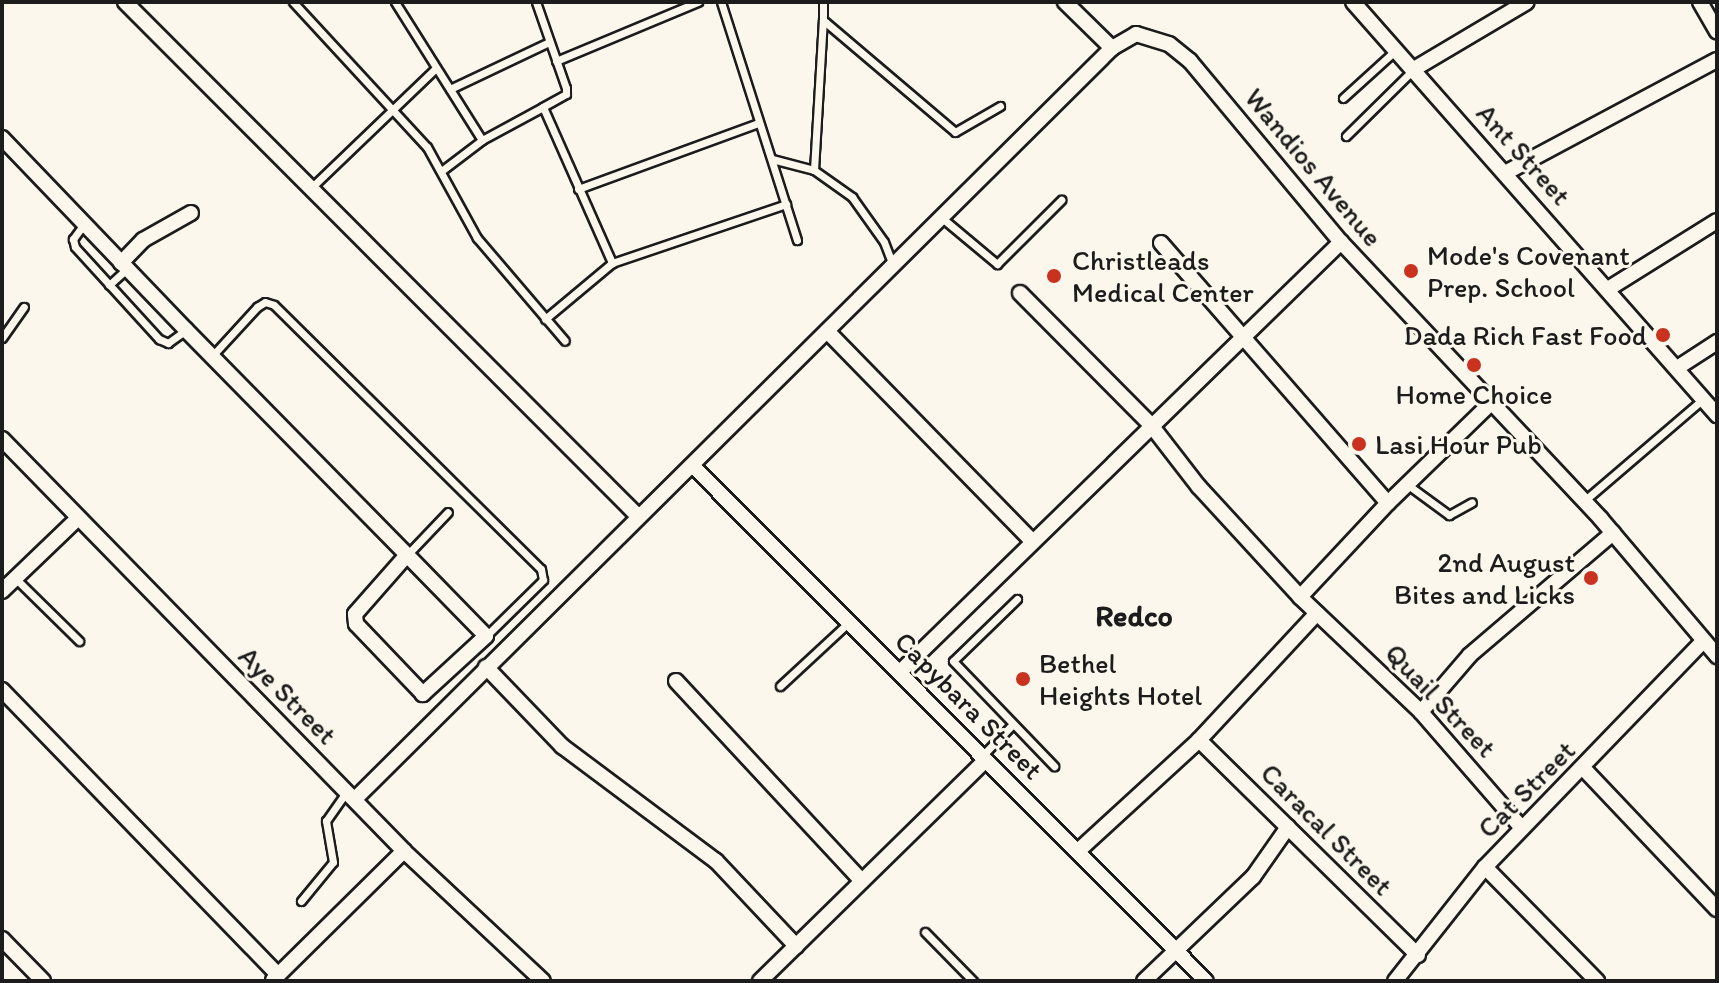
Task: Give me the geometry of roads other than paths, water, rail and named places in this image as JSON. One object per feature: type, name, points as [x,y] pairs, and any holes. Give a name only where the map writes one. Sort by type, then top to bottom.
[{"type":"street","points":[[125,2],[313,186],[637,515]]},
{"type":"street","points":[[351,795],[486,667],[637,515],[694,467],[1112,48],[1065,2]]},
{"type":"street","name":"Ant Street","points":[[1353,2],[1507,172],[1717,415]]},
{"type":"street","points":[[1414,69],[1527,2]]},
{"type":"street","points":[[1700,2],[1717,32]]},
{"type":"street","name":"Wandios Avenue","points":[[1112,48],[1136,34],[1169,44],[1190,61],[1341,242],[1584,501],[1717,656]]},
{"type":"street","points":[[1507,172],[1717,60]]},
{"type":"street","points":[[2,138],[486,636],[423,694],[356,624],[355,614],[407,555]]},
{"type":"street","points":[[124,266],[143,240],[191,213]]},
{"type":"street","points":[[1608,289],[1717,221]]},
{"type":"street","points":[[900,672],[1239,336],[1341,242]]},
{"type":"street","points":[[1161,243],[1239,336],[1388,503]]},
{"type":"street","name":"Quail Street","points":[[1020,293],[1151,425],[1199,487],[1300,597],[1421,712],[1522,828]]},
{"type":"street","points":[[828,332],[1033,542]]},
{"type":"street","points":[[1677,368],[1717,342]]},
{"type":"street","points":[[1300,597],[1406,483],[1492,402]]},
{"type":"street","name":"Aye Street","points":[[2,439],[404,851],[538,980]]},
{"type":"street","name":"Capybara Street","points":[[694,467],[1206,981]]},
{"type":"street","points":[[2,591],[77,519]]},
{"type":"street","points":[[1421,712],[1470,655],[1613,533]]},
{"type":"street","points":[[1078,851],[1199,740],[1317,613]]},
{"type":"street","name":"Cat Street","points":[[1404,978],[1485,867],[1584,769],[1703,641]]},
{"type":"street","points":[[486,667],[562,746],[716,861],[796,946]]},
{"type":"street","points":[[676,681],[862,881]]},
{"type":"street","points":[[2,690],[275,978],[404,851]]},
{"type":"street","name":"Caracal Street","points":[[1199,740],[1418,955]]},
{"type":"street","points":[[760,981],[983,759]]},
{"type":"street","points":[[1584,769],[1717,909]]},
{"type":"street","points":[[1144,981],[1253,877],[1288,827]]},
{"type":"street","points":[[1485,867],[1597,981]]},
{"type":"street","points":[[2,939],[43,981]]},
{"type":"lane","points":[[293,2],[444,169],[477,238],[565,341]]},
{"type":"lane","points":[[395,2],[482,140]]},
{"type":"lane","points":[[444,169],[482,140],[566,94],[536,2]]},
{"type":"lane","points":[[556,61],[698,2]]},
{"type":"lane","points":[[721,2],[797,240]]},
{"type":"lane","points":[[814,170],[823,2]]},
{"type":"lane","points":[[823,20],[955,132],[1000,106]]},
{"type":"lane","points":[[450,89],[549,42]]},
{"type":"lane","points":[[1343,98],[1396,50]]},
{"type":"lane","points":[[313,186],[436,68]]},
{"type":"lane","points":[[1346,136],[1414,69]]},
{"type":"lane","points":[[543,107],[612,263]]},
{"type":"lane","points":[[578,189],[758,123]]},
{"type":"lane","points":[[772,159],[814,170],[852,197],[884,242],[893,267]]},
{"type":"lane","points":[[942,218],[997,264],[1061,200]]},
{"type":"lane","points":[[545,319],[612,263],[786,204]]},
{"type":"lane","points":[[84,224],[73,239],[75,247],[159,339],[168,343],[186,330]]},
{"type":"lane","points":[[109,285],[124,266]]},
{"type":"lane","points":[[212,356],[257,307],[265,302],[274,305],[541,569],[543,580],[486,636]]},
{"type":"lane","points":[[2,338],[24,307]]},
{"type":"lane","points":[[1584,501],[1703,399]]},
{"type":"lane","points":[[1406,483],[1449,515],[1472,502]]},
{"type":"lane","points":[[407,555],[448,512]]},
{"type":"lane","points":[[15,578],[79,641]]},
{"type":"lane","points":[[1017,599],[953,661],[1054,766]]},
{"type":"lane","points":[[780,686],[849,622]]},
{"type":"lane","points":[[983,759],[1013,724]]},
{"type":"lane","points":[[301,901],[333,862],[326,821],[351,795]]},
{"type":"lane","points":[[925,932],[973,981]]},
{"type":"place","name":"Mode's Covenant Prep. School","points":[[1411,271]]},
{"type":"place","name":"Christleads Medical Center","points":[[1054,276]]},
{"type":"place","name":"Dada Rich Fast Food","points":[[1663,335]]},
{"type":"place","name":"Home Choice","points":[[1474,365]]},
{"type":"place","name":"Lasi Hour Pub","points":[[1359,444]]},
{"type":"place","name":"2nd August Bites and Licks","points":[[1591,578]]},
{"type":"place","name":"Bethel Heights Hotel","points":[[1023,679]]},
{"type":"district","name":"Redco","points":[[1134,616]]}]
